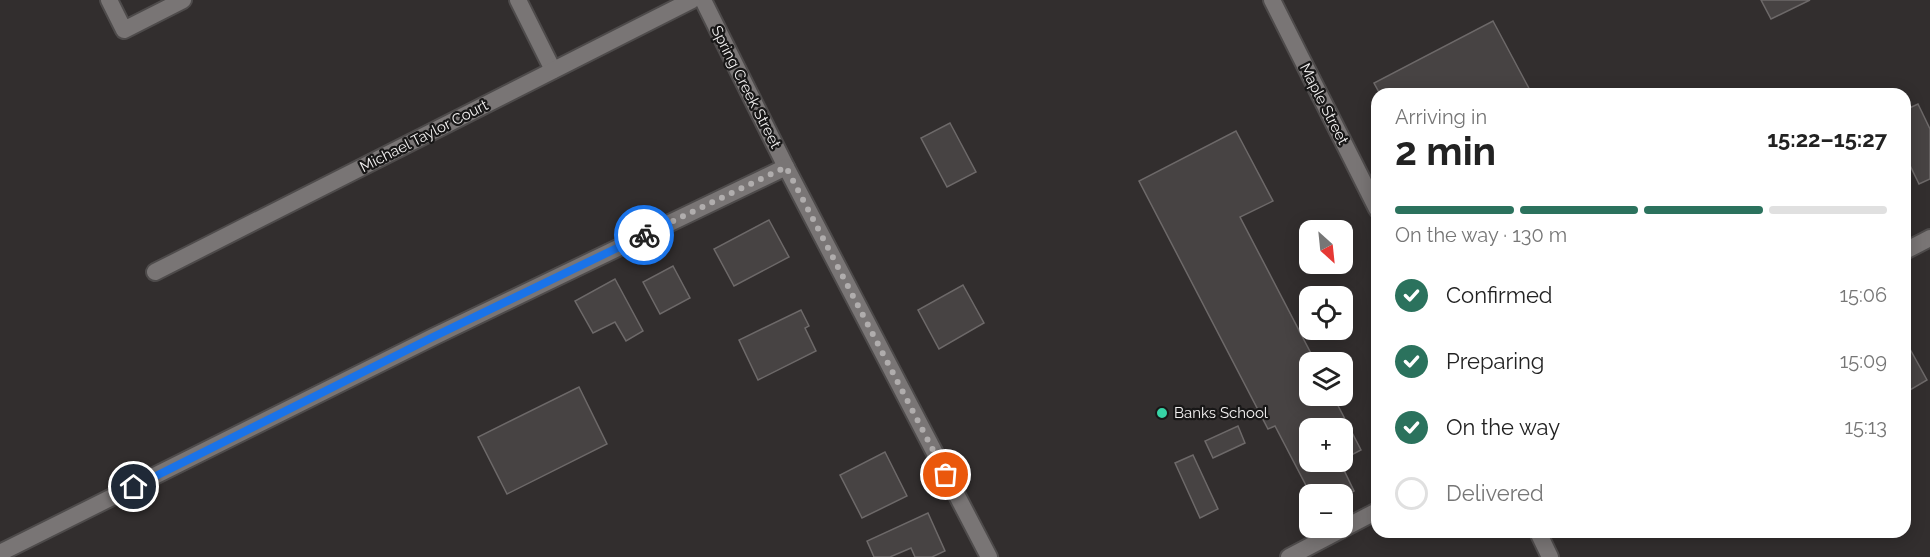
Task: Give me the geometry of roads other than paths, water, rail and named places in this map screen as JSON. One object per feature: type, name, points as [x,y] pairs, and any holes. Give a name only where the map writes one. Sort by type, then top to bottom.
[{"type":"street","points":[[109,0],[124,30],[183,0]]},
{"type":"street","points":[[518,0],[553,70]]},
{"type":"street","name":"Michael Taylor Court","points":[[155,272],[692,0]]},
{"type":"street","name":"Spring Creek Street","points":[[703,0],[786,167],[989,557]]},
{"type":"street","name":"Maple Street","points":[[1272,0],[1371,196]]},
{"type":"street","points":[[0,553],[444,332],[786,167]]},
{"type":"street","points":[[1911,247],[1930,238]]},
{"type":"street","points":[[1289,557],[1371,514]]},
{"type":"street","points":[[1541,538],[1550,557]]},
{"type":"place","name":"Banks School","points":[[1162,413]]}]
